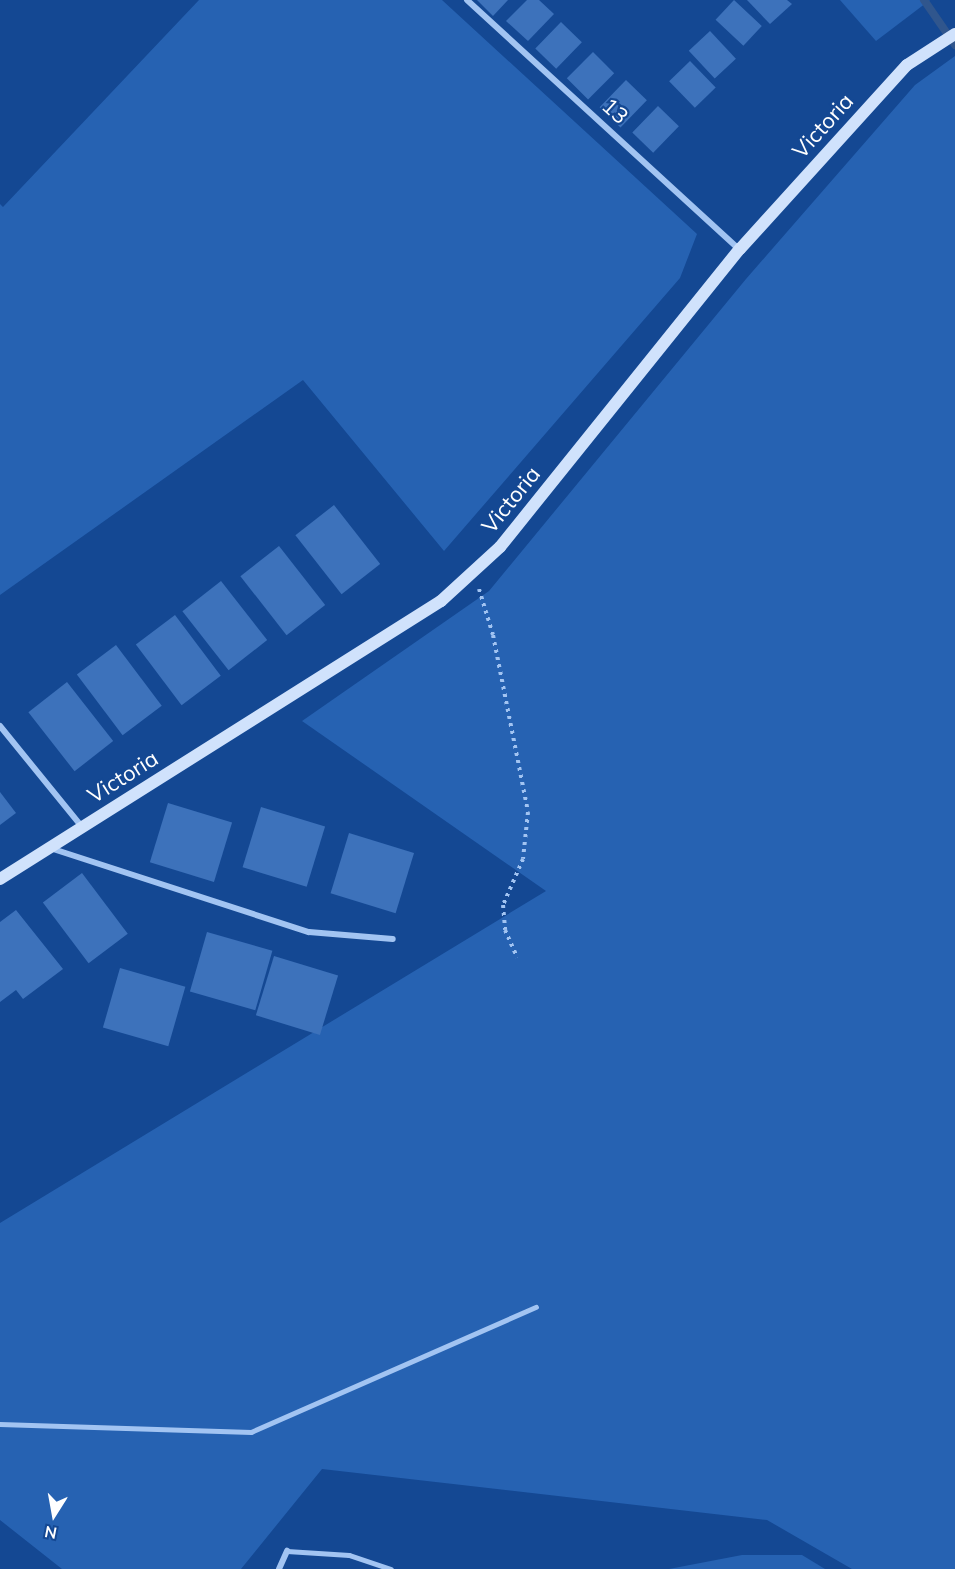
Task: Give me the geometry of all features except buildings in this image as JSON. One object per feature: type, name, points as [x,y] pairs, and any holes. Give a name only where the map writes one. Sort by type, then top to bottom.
[{"type":"main road","name":"Victoria","points":[[0,879],[441,601],[500,547],[740,249],[908,65],[955,34]]},
{"type":"street","name":"13","points":[[467,0],[740,249]]},
{"type":"street","points":[[0,726],[82,828]]},
{"type":"street","points":[[50,847],[309,932],[393,939]]},
{"type":"street","points":[[279,1569],[287,1551]]},
{"type":"lane","points":[[0,1424],[251,1432],[536,1307]]},
{"type":"lane","points":[[287,1551],[349,1555],[391,1569]]},
{"type":"path","points":[[473,571],[494,635],[528,812],[523,859],[503,904],[505,930],[517,957]]},
{"type":"shaded area","points":[[199,0],[442,0],[697,234],[680,278],[444,551],[303,380],[0,595],[0,204],[3,207]]},
{"type":"shaded area","points":[[840,0],[930,0],[876,41]]},
{"type":"shaded area","points":[[955,56],[955,1569],[852,1569],[767,1520],[322,1469],[241,1569],[62,1569],[0,1520],[0,1223],[546,891],[302,721],[489,591],[746,279],[915,85]]},
{"type":"shaded area","points":[[742,1555],[802,1555],[825,1569],[669,1569]]},
{"type":"waterway","points":[[924,0],[955,45]]}]
